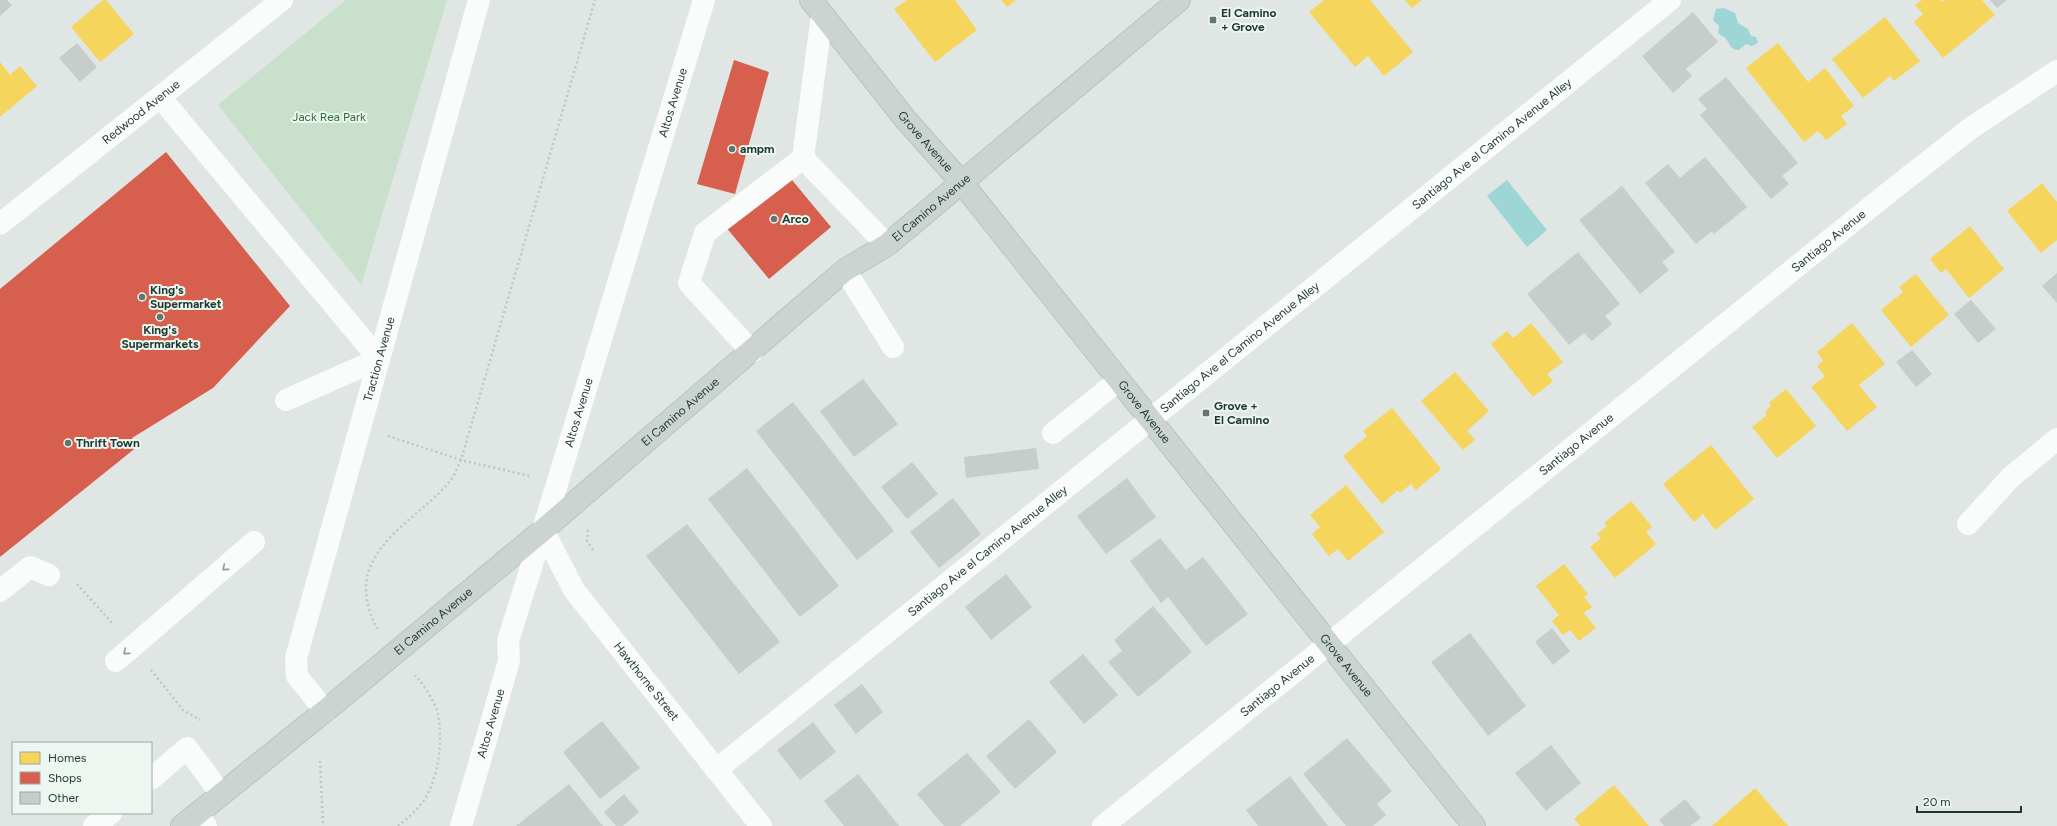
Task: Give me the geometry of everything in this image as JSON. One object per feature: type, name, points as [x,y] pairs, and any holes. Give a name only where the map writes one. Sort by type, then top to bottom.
[{"type":"main road","name":"El Camino Avenue","points":[[195,822],[221,794],[325,711],[543,530],[752,352],[845,270],[887,245],[1179,0]]},
{"type":"main road","name":"Grove Avenue","points":[[816,7],[906,120],[962,183],[1328,645],[1474,826]]},
{"type":"street","name":"Redwood Avenue","points":[[0,224],[282,0]]},
{"type":"street","name":"Traction Avenue","points":[[325,711],[297,676],[296,658],[479,0]]},
{"type":"street","name":"Altos Avenue","points":[[461,826],[509,661],[508,641],[704,0]]},
{"type":"street","name":"Santiago Ave el Camino Avenue Alley","points":[[716,770],[1670,0]]},
{"type":"street","points":[[752,352],[689,283],[705,233],[803,158],[816,7]]},
{"type":"street","name":"Santiago Avenue","points":[[1103,826],[1888,193],[1971,128],[2057,71]]},
{"type":"street","points":[[160,97],[379,360],[286,400]]},
{"type":"street","points":[[803,158],[887,245]]},
{"type":"street","points":[[845,270],[893,347]]},
{"type":"street","points":[[1053,432],[1118,381]]},
{"type":"street","points":[[1968,524],[2010,478],[2057,438]]},
{"type":"street","name":"Hawthorne Street","points":[[543,530],[574,590],[761,826]]},
{"type":"street","points":[[116,660],[254,542]]},
{"type":"street","points":[[0,591],[40,571]]},
{"type":"street","points":[[152,778],[187,748],[221,794]]},
{"type":"street","points":[[94,826],[109,814]]},
{"type":"path","points":[[373,618],[366,591],[367,577],[375,558],[392,535],[445,486],[454,475],[460,460],[595,0]]},
{"type":"path","points":[[381,433],[460,460],[536,478]]},
{"type":"path","points":[[398,826],[408,819],[427,796],[435,776],[440,745],[438,713],[424,686]]},
{"type":"path","points":[[320,761],[322,826]]},
{"type":"green space","name":"Jack Rea Park","points":[[346,0],[447,0],[361,285],[218,105]]},
{"type":"water","points":[[1724,8],[1735,13],[1738,23],[1748,29],[1751,36],[1756,37],[1758,43],[1752,46],[1746,44],[1739,50],[1731,47],[1726,39],[1718,33],[1719,26],[1713,20],[1716,9]]},
{"type":"water","points":[[1507,180],[1547,230],[1527,247],[1487,196]]},
{"type":"building: Homes","points":[[103,0],[106,0],[134,34],[100,62],[71,27]]},
{"type":"building: Homes","points":[[907,0],[955,0],[977,30],[935,62],[894,9]]},
{"type":"building: Homes","points":[[1001,0],[1016,0],[1007,7]]},
{"type":"building: Homes","points":[[1324,0],[1370,0],[1413,52],[1384,76],[1368,56],[1355,67],[1309,12]]},
{"type":"building: Homes","points":[[1405,0],[1422,0],[1412,8]]},
{"type":"building: Homes","points":[[1922,0],[1941,0],[1942,2],[1945,0],[1982,0],[1995,15],[1943,58],[1914,22],[1923,14],[1915,5]]},
{"type":"building: Homes","points":[[1885,17],[1920,61],[1894,81],[1890,76],[1863,98],[1832,59]]},
{"type":"building: Homes","points":[[1778,43],[1808,82],[1825,68],[1854,106],[1841,116],[1847,124],[1826,140],[1818,131],[1804,142],[1746,68]]},
{"type":"building: Homes","points":[[0,62],[10,75],[20,66],[37,86],[0,117]]},
{"type":"building: Homes","points":[[2042,183],[2057,202],[2057,240],[2041,253],[2007,211]]},
{"type":"building: Homes","points":[[1970,226],[2004,269],[1969,298],[1946,269],[1941,273],[1930,259]]},
{"type":"building: Homes","points":[[1916,274],[1949,315],[1911,347],[1881,310],[1903,292],[1899,287]]},
{"type":"building: Homes","points":[[1531,323],[1563,362],[1547,374],[1553,381],[1533,397],[1491,344],[1507,331],[1513,338]]},
{"type":"building: Homes","points":[[1852,323],[1885,364],[1859,385],[1877,407],[1847,431],[1811,387],[1825,376],[1817,366],[1823,361],[1817,352]]},
{"type":"building: Homes","points":[[1455,372],[1489,411],[1467,431],[1475,440],[1463,450],[1421,401]]},
{"type":"building: Homes","points":[[1786,389],[1816,426],[1777,458],[1752,427],[1767,415],[1765,412],[1771,406],[1769,403]]},
{"type":"building: Homes","points":[[1392,408],[1441,469],[1416,490],[1411,484],[1400,493],[1398,490],[1382,504],[1343,456],[1367,436],[1363,431]]},
{"type":"building: Homes","points":[[1711,445],[1754,499],[1715,530],[1703,514],[1694,522],[1663,484]]},
{"type":"building: Homes","points":[[1346,485],[1384,532],[1348,561],[1338,549],[1329,556],[1312,534],[1320,527],[1310,515]]},
{"type":"building: Homes","points":[[1631,501],[1652,527],[1646,532],[1656,544],[1615,578],[1590,547],[1601,538],[1597,534],[1607,526],[1604,523]]},
{"type":"building: Homes","points":[[1564,564],[1588,594],[1584,597],[1592,607],[1584,613],[1596,628],[1579,641],[1570,630],[1563,635],[1552,621],[1559,615],[1536,586]]},
{"type":"building: Homes","points":[[1614,785],[1649,826],[1580,826],[1574,819]]},
{"type":"building: Homes","points":[[1755,788],[1788,826],[1712,826]]},
{"type":"building: Shops","points":[[734,60],[769,72],[735,194],[697,184]]},
{"type":"building: Shops","name":"King's Supermarket","points":[[166,152],[290,306],[213,388],[132,438],[138,446],[0,557],[0,289]]},
{"type":"building: Shops","points":[[787,174],[831,227],[769,279],[725,226]]},
{"type":"building: Other","points":[[0,0],[7,0],[12,5],[0,16]]},
{"type":"building: Other","points":[[1990,0],[2007,0],[1997,8]]},
{"type":"building: Other","points":[[1693,12],[1718,42],[1686,69],[1692,76],[1673,93],[1642,56]]},
{"type":"building: Other","points":[[77,43],[97,67],[80,82],[59,58]]},
{"type":"building: Other","points":[[1726,77],[1798,163],[1782,176],[1789,184],[1771,199],[1700,115],[1707,109],[1698,99]]},
{"type":"building: Other","points":[[1705,157],[1747,207],[1714,234],[1712,231],[1696,244],[1645,183],[1668,164],[1680,178]]},
{"type":"building: Other","points":[[1622,186],[1675,252],[1662,262],[1669,270],[1640,294],[1579,220]]},
{"type":"building: Other","points":[[1578,252],[1620,304],[1605,316],[1612,324],[1592,341],[1584,333],[1569,345],[1527,294]]},
{"type":"building: Other","points":[[2057,273],[2057,303],[2042,286]]},
{"type":"building: Other","points":[[1971,300],[1996,329],[1978,343],[1954,314]]},
{"type":"building: Other","points":[[1912,350],[1932,374],[1916,387],[1896,362]]},
{"type":"building: Other","points":[[863,379],[898,424],[854,457],[820,411]]},
{"type":"building: Other","points":[[793,402],[894,531],[857,560],[756,431]]},
{"type":"building: Other","points":[[1036,448],[1039,469],[966,478],[964,457]]},
{"type":"building: Other","points":[[912,462],[938,494],[907,519],[881,487]]},
{"type":"building: Other","points":[[747,468],[839,586],[800,617],[708,499]]},
{"type":"building: Other","points":[[1127,478],[1156,517],[1106,554],[1077,516]]},
{"type":"building: Other","points":[[953,498],[981,534],[939,568],[910,532]]},
{"type":"building: Other","points":[[687,524],[780,642],[739,674],[646,556]]},
{"type":"building: Other","points":[[1160,538],[1186,570],[1203,557],[1248,614],[1206,646],[1168,597],[1161,603],[1130,561]]},
{"type":"building: Other","points":[[1006,574],[1032,607],[991,640],[965,607]]},
{"type":"building: Other","points":[[1153,606],[1192,652],[1138,697],[1108,662],[1122,651],[1114,640]]},
{"type":"building: Other","points":[[1552,628],[1570,651],[1553,665],[1535,642]]},
{"type":"building: Other","points":[[1470,633],[1526,706],[1488,736],[1431,662]]},
{"type":"building: Other","points":[[1083,654],[1118,695],[1084,724],[1049,682]]},
{"type":"building: Other","points":[[862,684],[883,712],[856,734],[834,705]]},
{"type":"building: Other","points":[[1029,719],[1057,752],[1015,789],[986,756]]},
{"type":"building: Other","points":[[602,721],[640,768],[600,799],[563,752]]},
{"type":"building: Other","points":[[813,722],[836,752],[800,780],[777,750]]},
{"type":"building: Other","points":[[1347,738],[1392,791],[1377,804],[1386,815],[1373,826],[1346,826],[1303,774]]},
{"type":"building: Other","points":[[1551,745],[1581,783],[1546,811],[1515,773]]},
{"type":"building: Other","points":[[967,753],[1001,792],[960,826],[944,826],[917,794]]},
{"type":"building: Other","points":[[858,774],[899,826],[844,826],[824,801]]},
{"type":"building: Other","points":[[1290,776],[1328,826],[1258,826],[1246,810]]},
{"type":"building: Other","points":[[569,784],[603,826],[516,826]]},
{"type":"building: Other","points":[[624,794],[639,812],[623,826],[616,826],[604,812]]},
{"type":"building: Other","points":[[1685,799],[1701,818],[1690,826],[1664,826],[1659,820]]},
{"type":"place","name":"El Camino + Grove","points":[[1213,20]]},
{"type":"place","name":"ampm","points":[[732,149]]},
{"type":"place","name":"Arco","points":[[774,219]]},
{"type":"place","name":"King's Supermarket","points":[[142,297]]},
{"type":"place","name":"King's Supermarkets","points":[[160,317]]},
{"type":"place","name":"Grove + El Camino","points":[[1206,413]]},
{"type":"place","name":"Thrift Town","points":[[68,443]]}]
